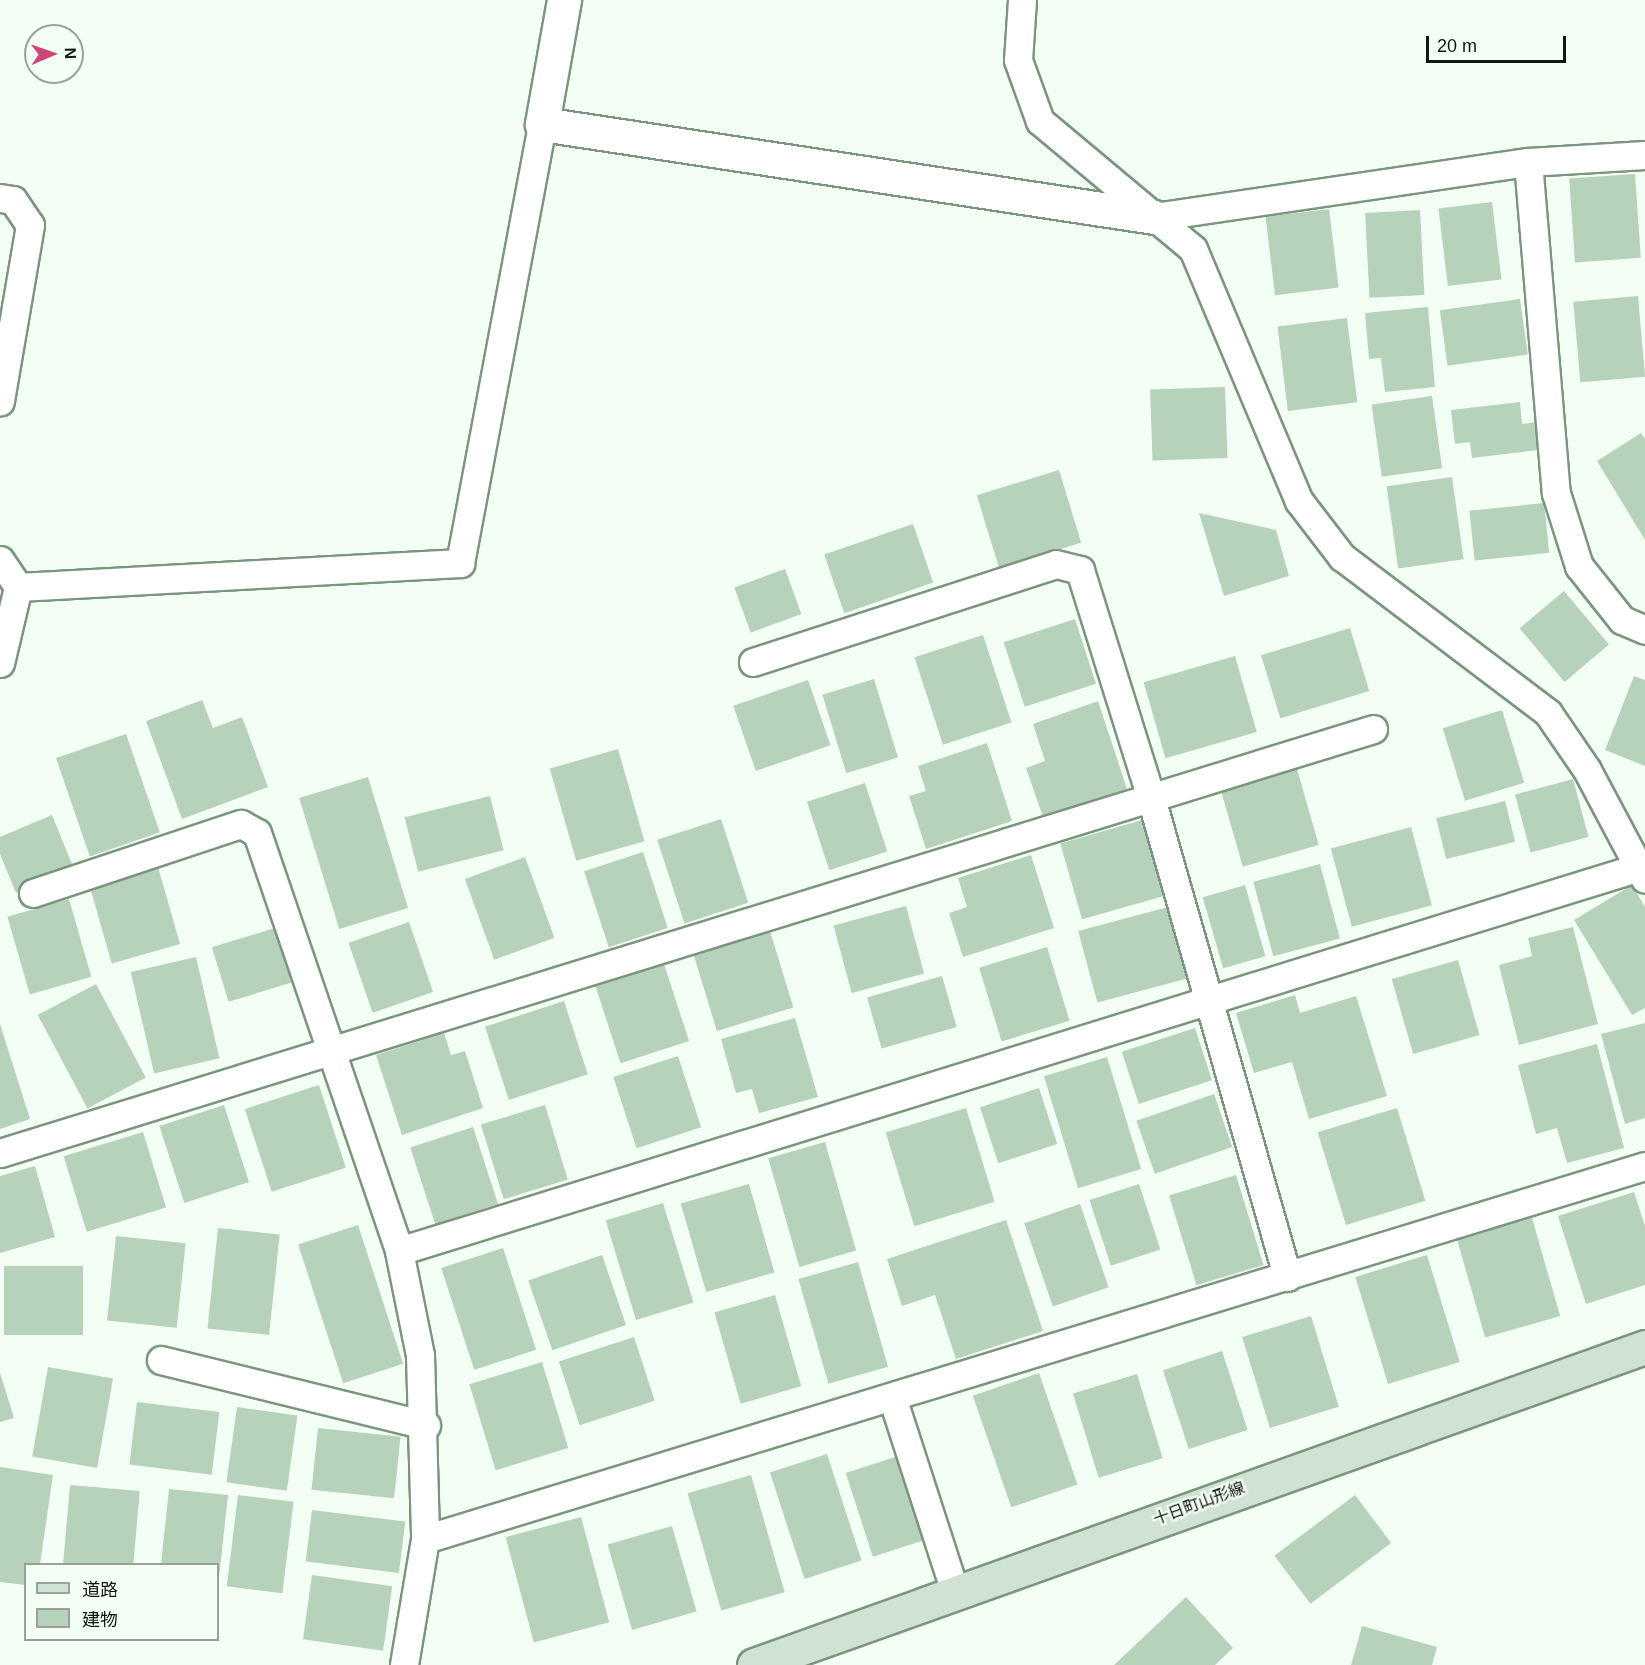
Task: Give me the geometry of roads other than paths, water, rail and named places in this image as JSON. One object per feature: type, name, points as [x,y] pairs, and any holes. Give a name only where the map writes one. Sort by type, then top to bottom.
[{"type":"main road","name":"十日町山形線","points":[[754,1665],[1645,1347]]},
{"type":"street","points":[[564,0],[542,124],[1154,217]]},
{"type":"lane","points":[[399,1251],[1209,1000],[1641,873],[1587,770],[1548,713],[1342,557],[1299,501],[1193,249],[1040,121],[1018,60],[1022,0]]},
{"type":"lane","points":[[18,588],[460,563],[542,124]]},
{"type":"lane","points":[[1154,217],[1528,162],[1645,155]]},
{"type":"lane","points":[[1528,162],[1556,493],[1579,566],[1622,621],[1645,630]]},
{"type":"lane","points":[[0,198],[13,200],[30,225],[0,401]]},
{"type":"lane","points":[[0,560],[18,588],[0,663]]},
{"type":"lane","points":[[753,662],[1056,564],[1080,570],[1151,798],[1287,1277]]},
{"type":"lane","points":[[0,1153],[1372,729]]},
{"type":"lane","points":[[33,893],[241,824],[257,833],[399,1251],[420,1355],[426,1425],[425,1539],[405,1665]]},
{"type":"lane","points":[[425,1539],[1645,1166]]},
{"type":"lane","points":[[161,1360],[426,1425]]},
{"type":"lane","points":[[892,1397],[955,1592]]}]
